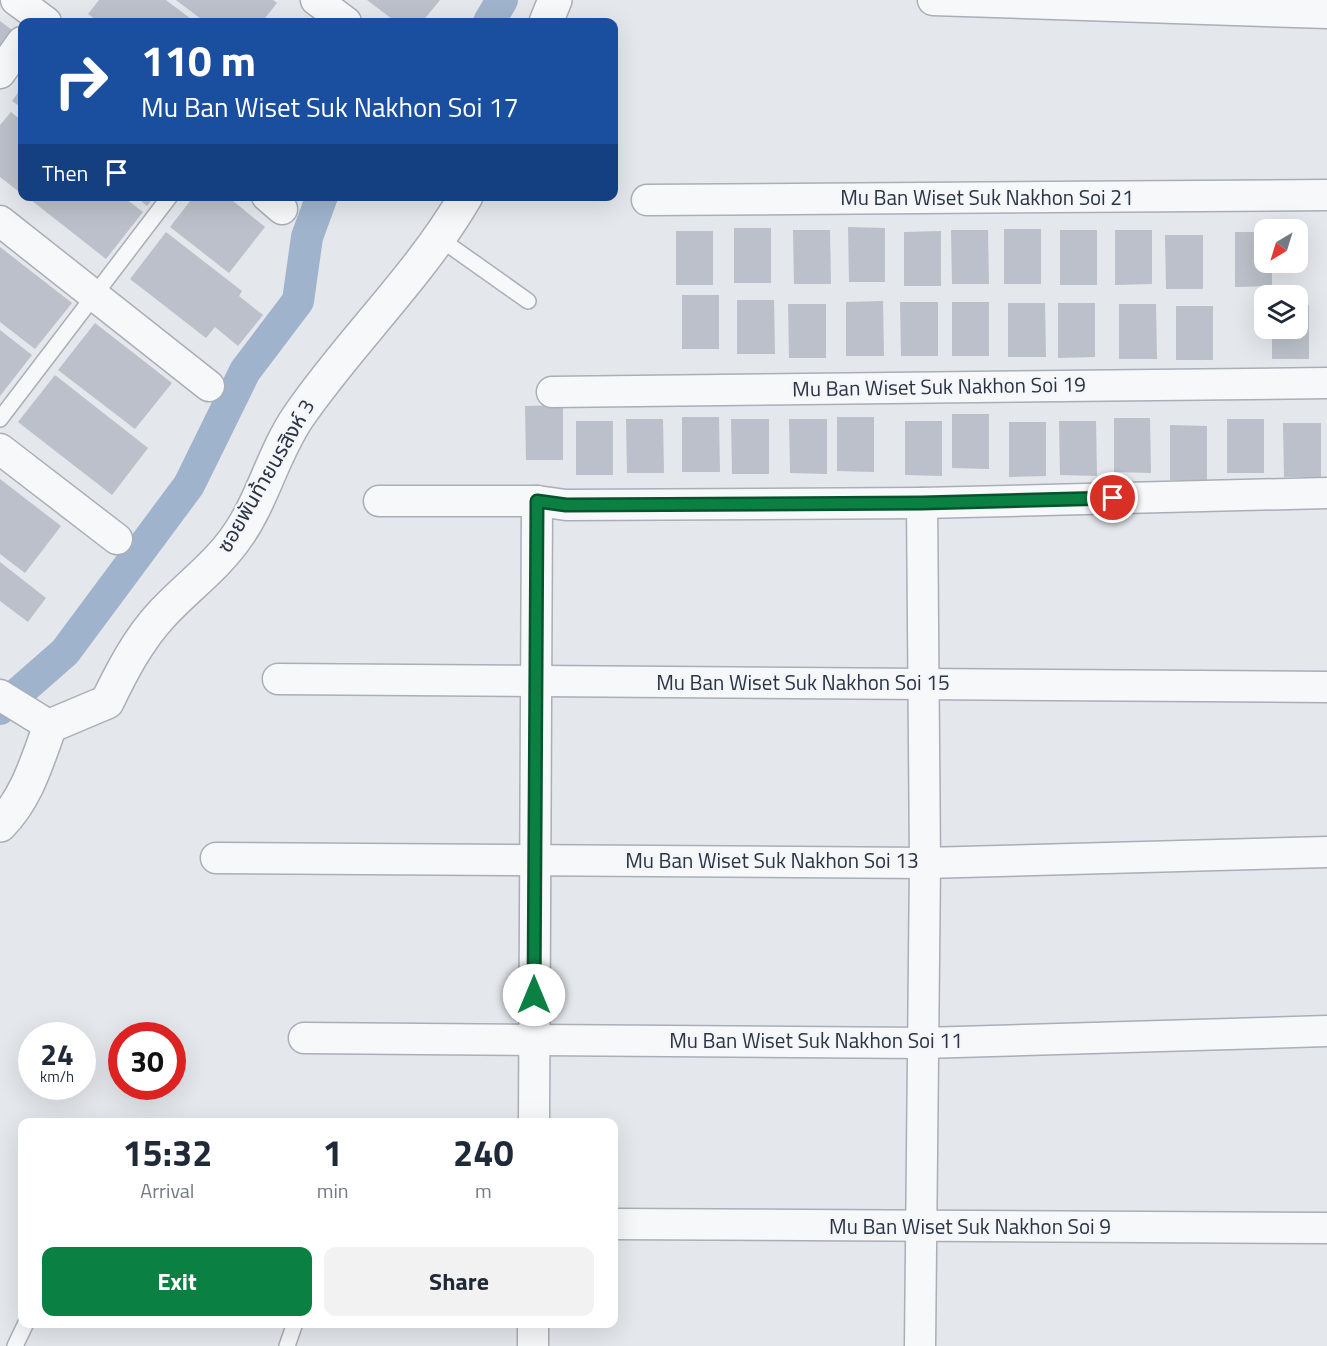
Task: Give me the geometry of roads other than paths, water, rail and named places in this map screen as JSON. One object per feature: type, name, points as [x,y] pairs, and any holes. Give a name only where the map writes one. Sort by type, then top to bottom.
[{"type":"street","points":[[16,0],[44,16]]},
{"type":"street","points":[[316,0],[341,18]]},
{"type":"street","points":[[548,18],[555,0]]},
{"type":"street","points":[[933,0],[1327,13]]},
{"type":"street","points":[[0,73],[18,48]]},
{"type":"street","name":"Mu Ban Wiset Suk Nakhon Soi 21","points":[[648,200],[1327,195]]},
{"type":"street","name":"ซอยพันท้ายนรสิงห์ 3","points":[[50,726],[107,702],[129,658],[148,631],[216,563],[238,534],[296,420],[317,389],[440,238],[463,201]]},
{"type":"street","points":[[0,221],[209,386]]},
{"type":"street","name":"Mu Ban Wiset Suk Nakhon Soi 19","points":[[552,392],[1327,383]]},
{"type":"street","points":[[0,449],[117,539]]},
{"type":"street","points":[[379,501],[537,501],[566,505],[922,503],[1327,493]]},
{"type":"street","points":[[534,1118],[537,501]]},
{"type":"street","points":[[920,1346],[925,863],[922,503]]},
{"type":"street","name":"Mu Ban Wiset Suk Nakhon Soi 15","points":[[278,679],[1327,687]]},
{"type":"street","points":[[0,825],[14,812],[30,780],[50,726],[10,702]]},
{"type":"street","name":"Mu Ban Wiset Suk Nakhon Soi 13","points":[[216,858],[925,863],[1327,852]]},
{"type":"street","name":"Mu Ban Wiset Suk Nakhon Soi 11","points":[[304,1038],[923,1043],[1327,1031]]},
{"type":"street","name":"Mu Ban Wiset Suk Nakhon Soi 9","points":[[618,1224],[1327,1228]]},
{"type":"street","points":[[533,1328],[533,1346]]},
{"type":"lane","points":[[0,419],[166,201]]},
{"type":"lane","points":[[440,238],[528,301]]},
{"type":"lane","points":[[15,1346],[24,1328]]},
{"type":"lane","points":[[287,1346],[293,1328]]},
{"type":"waterway","points":[[491,18],[502,0]]},
{"type":"waterway","points":[[0,709],[65,652],[189,485],[245,371],[298,301],[307,237],[320,201]]}]
